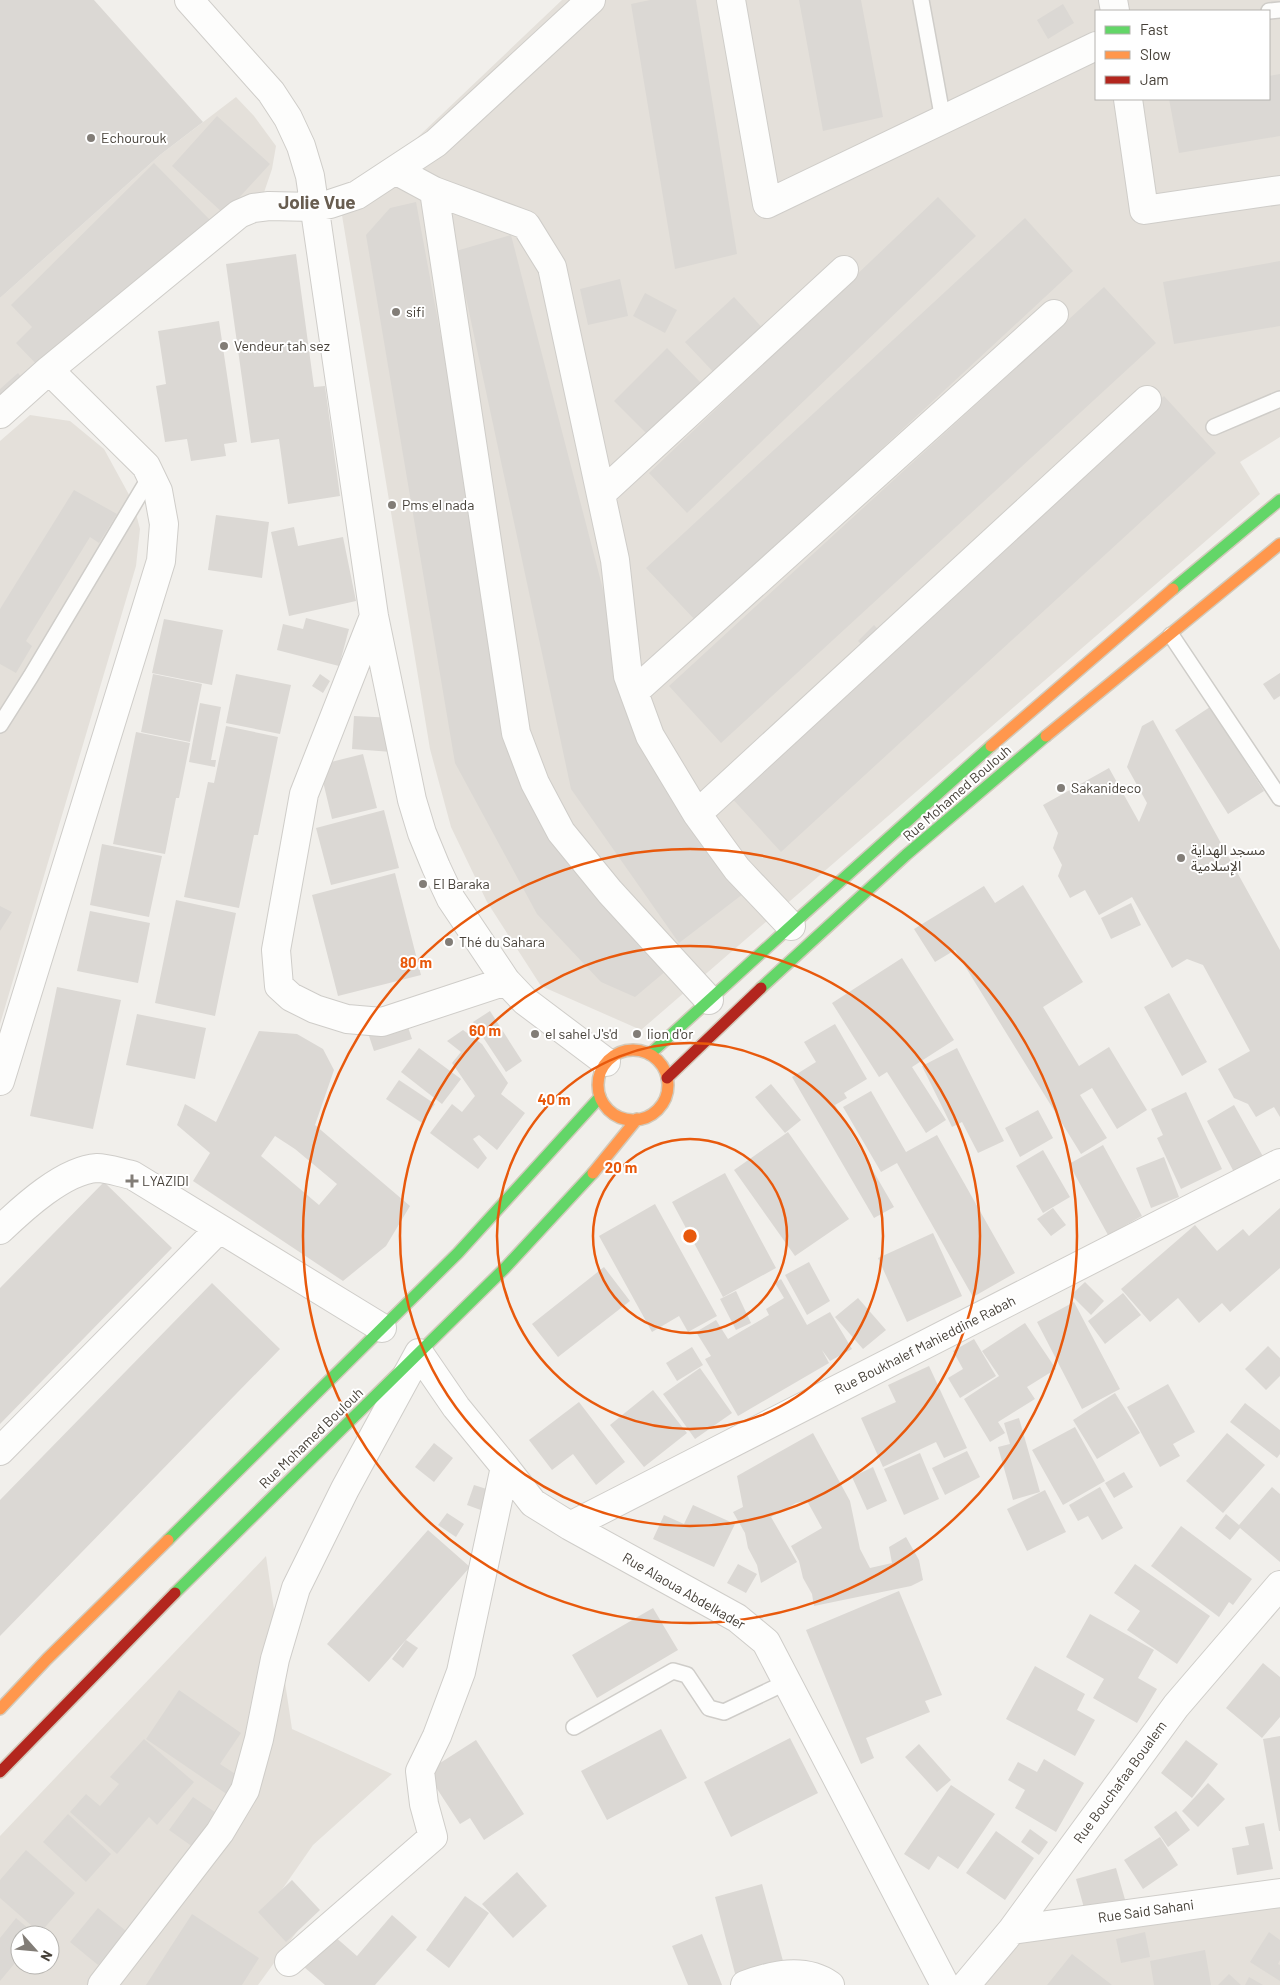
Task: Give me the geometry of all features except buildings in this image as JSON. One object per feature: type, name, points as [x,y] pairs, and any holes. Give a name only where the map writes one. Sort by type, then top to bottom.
[{"type":"main road","points":[[650,1054],[791,926],[1164,596],[1280,500]]},
{"type":"main road","name":"Rue Mohamed Boulouh","points":[[667,1078],[757,990],[945,822],[1056,727],[1171,635],[1280,544]]},
{"type":"main road","points":[[641,1050],[650,1054],[661,1064],[667,1078],[668,1088],[661,1106],[654,1112],[637,1119],[618,1117],[604,1105],[597,1088],[598,1078],[606,1062],[613,1055],[622,1051],[641,1050]]},
{"type":"main road","points":[[0,1709],[54,1652],[458,1253],[600,1097]]},
{"type":"main road","name":"Rue Mohamed Boulouh","points":[[0,1772],[209,1559],[505,1268],[576,1192],[637,1119]]},
{"type":"street","points":[[189,0],[271,92],[288,118],[301,146],[310,176],[374,616],[412,800],[422,833],[451,898],[506,981],[525,1001],[606,1062]]},
{"type":"street","points":[[0,414],[49,370],[239,214],[253,208],[269,206],[314,207],[344,201],[397,171],[436,144],[591,0]]},
{"type":"street","points":[[731,0],[767,204],[1095,46]]},
{"type":"street","points":[[1128,100],[1144,210],[1280,190]]},
{"type":"street","points":[[397,171],[434,191],[526,225],[552,267],[615,560],[628,676],[650,736],[697,814],[737,869],[791,926]]},
{"type":"street","points":[[434,191],[516,733],[535,783],[561,832],[610,892],[709,1000]]},
{"type":"street","points":[[602,493],[844,270]]},
{"type":"street","points":[[634,692],[1054,314]]},
{"type":"street","points":[[0,1081],[161,560],[164,524],[158,490],[146,466],[49,370]]},
{"type":"street","points":[[697,814],[1147,400]]},
{"type":"street","points":[[374,616],[304,794],[276,950],[279,986],[291,997],[315,1009],[347,1019],[382,1022],[506,981]]},
{"type":"street","name":"Rue Boukhalef Mahieddine Rabah","points":[[570,1526],[1280,1163]]},
{"type":"street","points":[[0,1230],[26,1204],[73,1174],[98,1168],[132,1175],[382,1328]]},
{"type":"street","points":[[0,1451],[219,1228]]},
{"type":"street","points":[[102,1985],[220,1832],[245,1790],[259,1739],[275,1659],[296,1588],[345,1489],[419,1353]]},
{"type":"street","name":"Rue Alaoua Abdelkader","points":[[419,1353],[456,1407],[532,1503],[736,1618],[766,1642],[946,1983]]},
{"type":"street","points":[[289,1962],[432,1837],[424,1804],[420,1771],[437,1736],[461,1672],[505,1467]]},
{"type":"street","name":"Rue Bouchafaa Boualem","points":[[946,1983],[1012,1930],[1176,1706],[1280,1585]]},
{"type":"street","name":"Rue Said Sahani","points":[[1012,1930],[1280,1893]]},
{"type":"street","points":[[744,1985],[790,1973],[824,1981],[830,1985]]},
{"type":"lane","points":[[921,0],[943,120]]},
{"type":"lane","points":[[1214,427],[1280,400]]},
{"type":"lane","points":[[0,725],[151,475]]},
{"type":"lane","points":[[1171,635],[1280,798]]},
{"type":"lane","points":[[574,1727],[673,1672],[687,1675],[709,1708],[724,1712],[788,1682]]},
{"type":"shaded area","points":[[562,0],[1280,0],[1280,437],[1240,462],[1260,494],[641,1030],[541,986],[487,902],[451,827],[430,749],[339,197],[399,155]]},
{"type":"shaded area","points":[[236,97],[254,116],[276,146],[272,169],[258,210],[0,424],[0,298],[160,155]]},
{"type":"shaded area","points":[[30,415],[70,421],[104,449],[133,502],[140,529],[136,566],[0,1024],[0,441]]},
{"type":"shaded area","points":[[266,1556],[292,1729],[392,1774],[313,1845],[265,1914],[301,1926],[258,1985],[0,1985],[0,1836]]},
{"type":"shaded area","points":[[1280,1897],[1280,1985],[981,1985],[1009,1946],[1035,1935]]},
{"type":"traffic: fast","points":[[1173,589],[1280,500]]},
{"type":"traffic: fast","points":[[761,988],[906,855],[1046,736]]},
{"type":"traffic: fast","points":[[650,1054],[991,746]]},
{"type":"traffic: fast","points":[[168,1540],[458,1253],[600,1097]]},
{"type":"traffic: fast","points":[[175,1593],[505,1268],[593,1173]]},
{"type":"traffic: slow","points":[[1046,736],[1280,544]]},
{"type":"traffic: slow","points":[[991,746],[1173,589]]},
{"type":"traffic: slow","points":[[633,1050],[646,1053],[658,1060],[665,1072],[668,1085],[665,1098],[658,1110],[646,1117],[633,1120],[620,1117],[608,1110],[601,1098],[598,1085],[601,1072],[608,1060],[620,1053],[633,1050]]},
{"type":"traffic: slow","points":[[593,1173],[637,1119]]},
{"type":"traffic: slow","points":[[0,1709],[47,1659],[168,1540]]},
{"type":"traffic: jam","points":[[667,1078],[761,988]]},
{"type":"traffic: jam","points":[[0,1772],[175,1593]]},
{"type":"place","name":"Echourouk","points":[[91,138]]},
{"type":"place","name":"sifi","points":[[396,312]]},
{"type":"place","name":"Vendeur tah sez","points":[[224,346]]},
{"type":"place","name":"Pms el nada","points":[[392,505]]},
{"type":"place","name":"Sakanideco","points":[[1061,788]]},
{"type":"place","name":"مسجد الهداية الإسلامية","points":[[1181,858]]},
{"type":"place","name":"El Baraka","points":[[423,884]]},
{"type":"place","name":"Thé du Sahara","points":[[449,942]]},
{"type":"place","name":"el sahel J's'd","points":[[535,1034]]},
{"type":"place","name":"lion d'or","points":[[637,1034]]},
{"type":"place","name":"LYAZIDI","points":[[132,1181]]},
{"type":"district","name":"Jolie Vue","points":[[317,202]]}]
